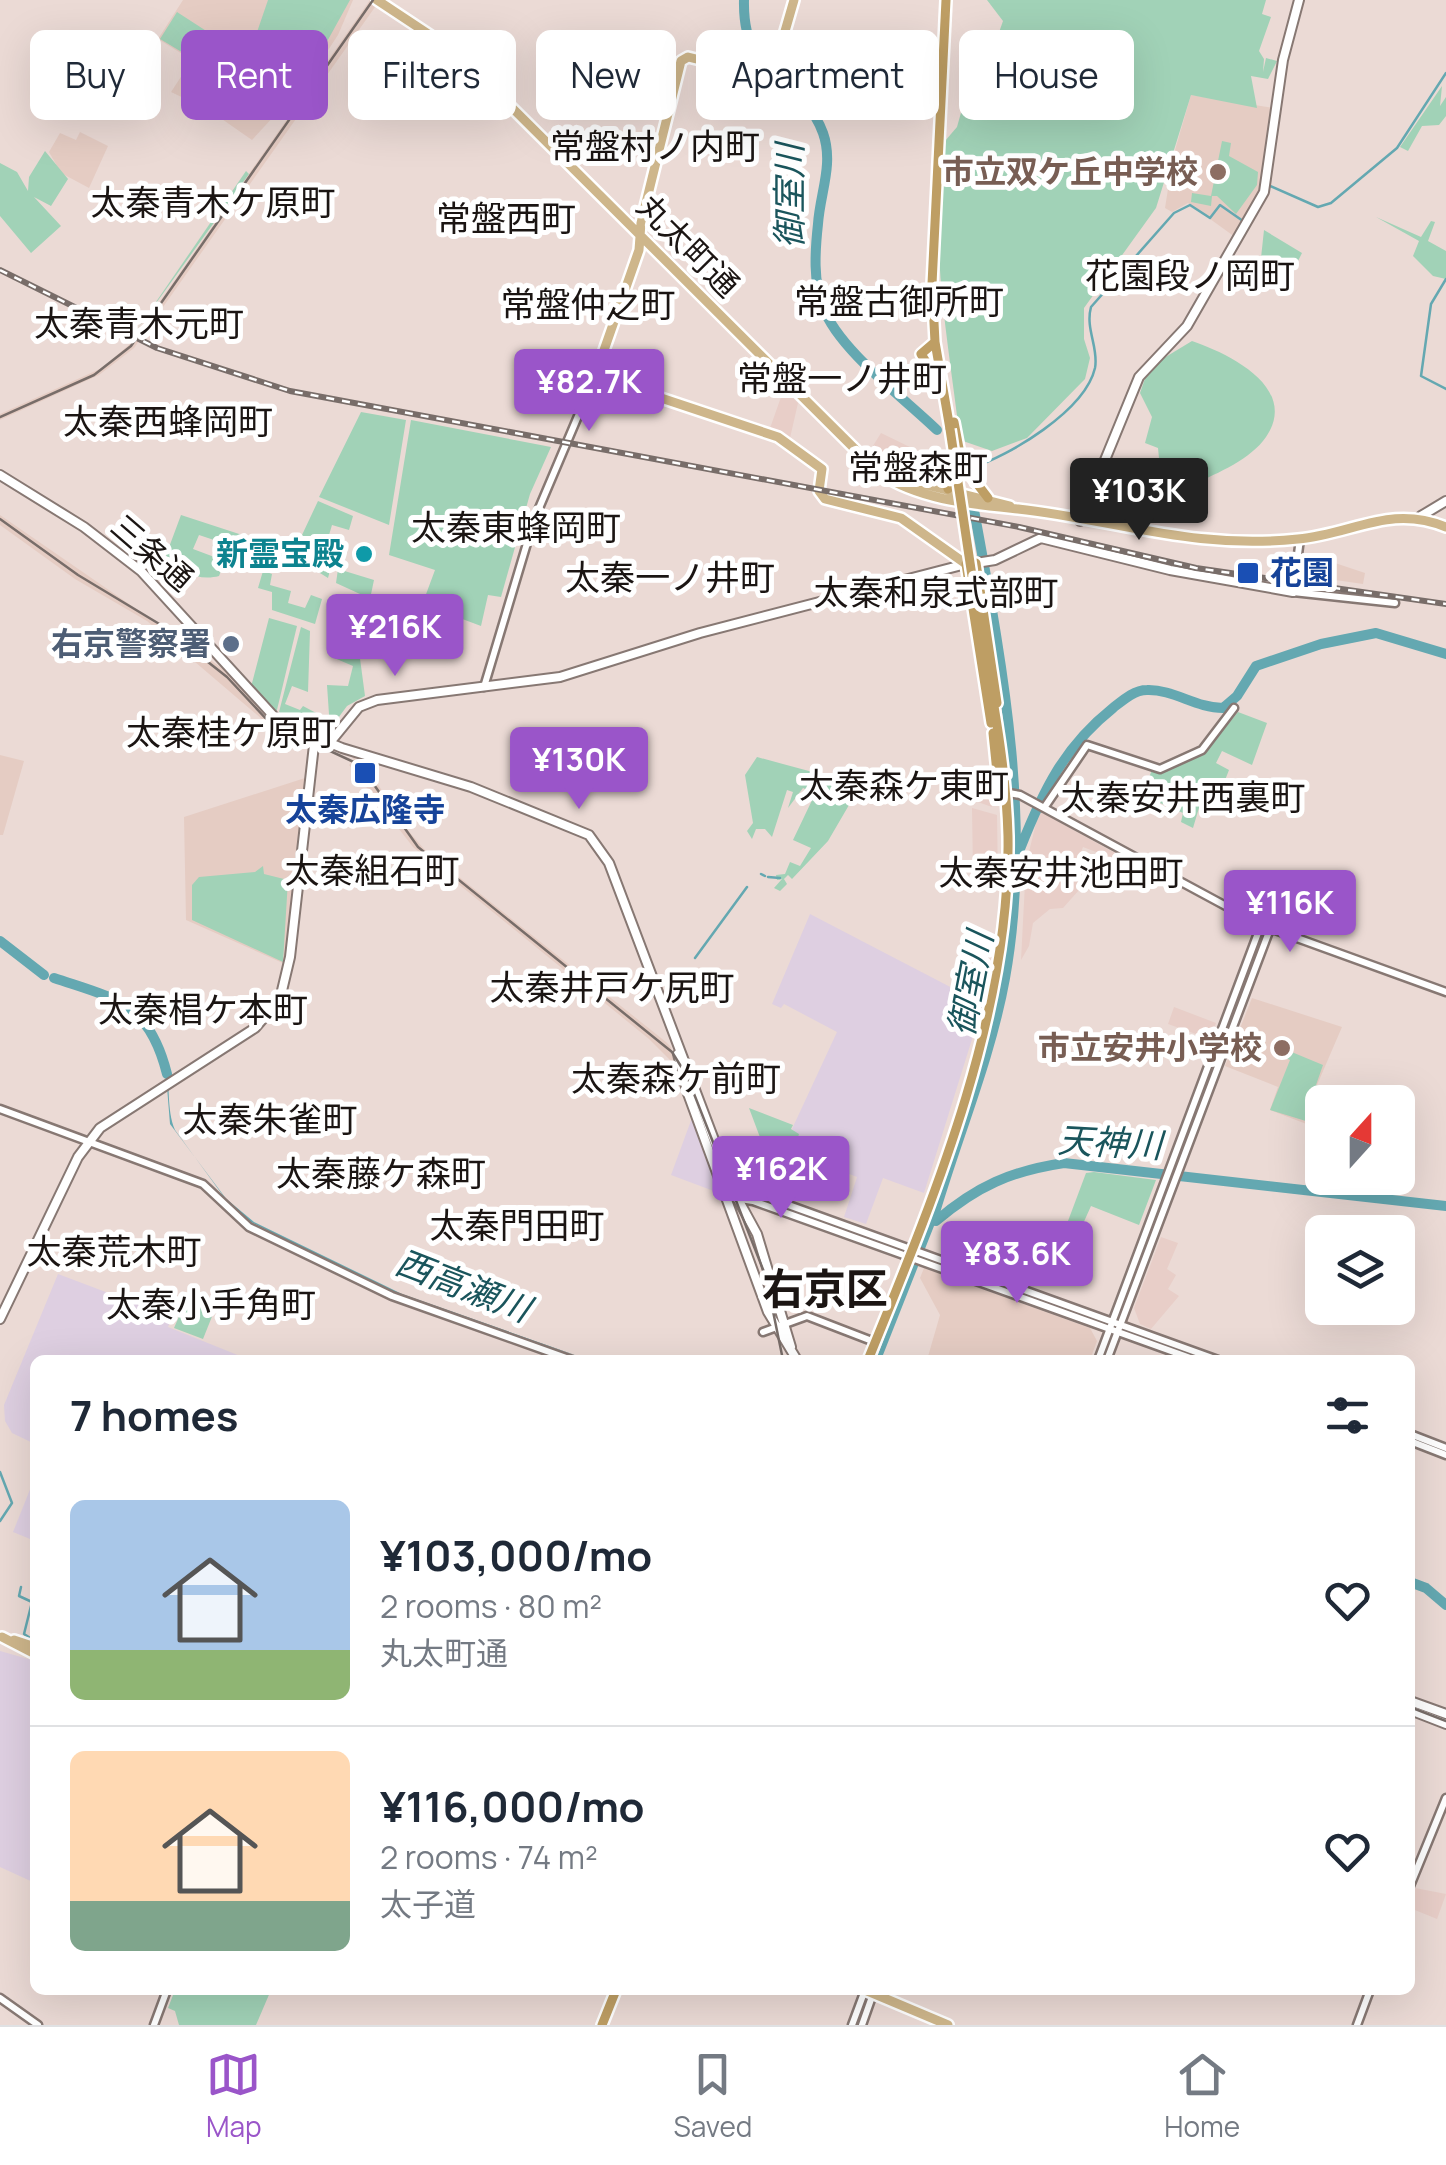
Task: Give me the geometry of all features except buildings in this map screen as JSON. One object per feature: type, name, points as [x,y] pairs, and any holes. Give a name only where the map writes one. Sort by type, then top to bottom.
[{"type":"highway","points":[[946,0],[932,256],[935,342],[994,724]]},
{"type":"highway","points":[[935,342],[921,354],[944,389]]},
{"type":"highway","points":[[935,342],[944,362],[960,458],[988,498]]},
{"type":"highway","points":[[948,489],[960,458]]},
{"type":"highway","points":[[868,1355],[910,1253],[990,1008],[1005,913],[1009,793],[994,724],[978,562]]},
{"type":"highway","points":[[868,1355],[910,1253]]},
{"type":"highway","points":[[602,2025],[614,1995]]},
{"type":"main road","name":"丸太町通","points":[[377,0],[447,44],[888,478],[934,497],[1014,508]]},
{"type":"main road","points":[[794,0],[767,71],[688,57],[681,61],[641,236],[596,376],[778,437],[824,472],[818,489],[825,499],[901,518],[978,562]]},
{"type":"main road","points":[[1080,521],[1139,378],[1202,304],[1266,186],[1283,60],[1299,0]]},
{"type":"main road","name":"丸太町通","points":[[867,458],[908,480],[988,498],[1014,508],[1198,542],[1300,539],[1400,516],[1420,516]]},
{"type":"main road","name":"三条通","points":[[0,474],[129,561],[174,602],[272,717],[325,742],[471,788],[589,835],[608,863],[732,1195],[756,1234],[780,1326],[795,1355]]},
{"type":"main road","points":[[934,497],[948,489],[997,508]]},
{"type":"main road","points":[[1420,516],[1446,501]]},
{"type":"main road","points":[[1420,516],[1446,527]]},
{"type":"main road","points":[[0,1318],[88,1143],[113,1117],[255,1028],[284,990],[314,745],[332,740],[359,707],[374,701],[560,677],[700,634],[978,562],[1041,538],[1170,570],[1293,592]]},
{"type":"main road","points":[[1,1637],[30,1645]]},
{"type":"main road","points":[[1,1637],[30,1652]]},
{"type":"main road","points":[[1415,1702],[1446,1714]]},
{"type":"main road","points":[[1415,1712],[1446,1724]]},
{"type":"main road","points":[[878,1995],[948,2025]]},
{"type":"street","points":[[484,688],[538,510],[596,376]]},
{"type":"street","points":[[1300,539],[1293,592],[1395,604]]},
{"type":"street","points":[[1039,805],[1087,746],[1160,770],[1202,750],[1234,708]]},
{"type":"street","points":[[1009,793],[1039,805],[1265,927],[1446,992]]},
{"type":"street","points":[[1100,1355],[1265,927]]},
{"type":"street","points":[[0,1110],[204,1184],[249,1227],[392,1296],[558,1355]]},
{"type":"street","points":[[1109,1355],[1169,1181]]},
{"type":"street","points":[[732,1195],[1203,1355]]},
{"type":"street","points":[[763,1332],[807,1316],[872,1341]]},
{"type":"street","points":[[1119,1327],[1184,1355]]},
{"type":"street","points":[[1415,1439],[1446,1451]]},
{"type":"street","points":[[1415,1874],[1446,1798]]},
{"type":"street","points":[[154,2025],[165,1995]]},
{"type":"street","points":[[852,2025],[867,1995]]},
{"type":"street","points":[[862,2025],[868,1995]]},
{"type":"street","points":[[1356,2025],[1368,1995]]},
{"type":"street","points":[[0,1998],[38,2025]]},
{"type":"shaded area","points":[[183,0],[353,0],[328,50],[328,30],[181,30],[181,53],[161,41],[161,34]]},
{"type":"shaded area","points":[[370,0],[380,0],[359,30],[349,30]]},
{"type":"shaded area","points":[[348,32],[348,45],[328,74],[328,60]]},
{"type":"shaded area","points":[[181,77],[181,97],[171,92]]},
{"type":"shaded area","name":"市立双ケ丘中学校","points":[[1191,95],[1273,108],[1263,186],[1235,237],[1188,203],[1172,212],[1165,208],[1173,157]]},
{"type":"shaded area","points":[[223,120],[270,120],[252,140]]},
{"type":"shaded area","points":[[286,120],[295,120],[134,348],[99,375],[0,420],[0,414],[102,368],[131,343]]},
{"type":"shaded area","points":[[80,132],[108,146],[89,188],[61,173],[49,152],[60,133],[76,140]]},
{"type":"shaded area","points":[[777,381],[798,403],[790,438],[769,431],[781,397],[768,392]]},
{"type":"shaded area","points":[[881,433],[916,450],[908,469],[899,470],[871,449]]},
{"type":"shaded area","points":[[0,515],[222,668],[279,726],[276,731],[147,621],[75,579],[0,525]]},
{"type":"shaded area","points":[[1308,554],[1365,573],[1363,584],[1301,575]]},
{"type":"shaded area","points":[[350,754],[368,769],[424,849],[666,1042],[674,1064],[649,1039],[413,847],[349,765],[354,760]]},
{"type":"shaded area","points":[[0,755],[24,761],[3,835],[0,835]]},
{"type":"shaded area","points":[[966,768],[993,783],[992,807],[958,795]]},
{"type":"shaded area","points":[[305,778],[285,964],[186,920],[184,817]]},
{"type":"shaded area","points":[[972,808],[997,815],[998,882],[988,877],[985,885],[973,873]]},
{"type":"shaded area","points":[[1039,811],[1153,874],[1083,847],[1079,858],[1088,880],[1063,908],[1050,909],[1033,923],[1029,946],[1021,960],[1026,864]]},
{"type":"shaded area","points":[[810,914],[983,1004],[924,1193],[883,1178],[866,1224],[844,1217],[857,1177],[834,1168],[840,1153],[800,1138],[792,1129],[837,1032],[784,1004],[781,1008],[772,1004]]},
{"type":"shaded area","name":"市立安井小学校","points":[[1252,998],[1342,1027],[1317,1085],[1305,1085],[1305,1123],[1270,1110],[1278,1087],[1225,1066]]},
{"type":"shaded area","points":[[1174,1007],[1216,1023],[1210,1039],[1168,1024]]},
{"type":"shaded area","points":[[693,1115],[722,1191],[719,1193],[671,1175]]},
{"type":"shaded area","points":[[1161,1237],[1178,1243],[1167,1269],[1176,1275],[1168,1289],[1179,1296],[1151,1329],[1140,1324],[1134,1308]]},
{"type":"shaded area","points":[[924,1268],[1090,1328],[1097,1341],[1092,1355],[928,1355],[940,1315],[920,1278]]},
{"type":"shaded area","points":[[58,1274],[172,1317],[168,1327],[238,1355],[30,1355],[30,1442],[12,1433],[5,1421],[4,1405]]},
{"type":"shaded area","points":[[30,1490],[30,1539],[13,1532]]},
{"type":"shaded area","points":[[0,1651],[30,1660],[30,1881],[0,1867]]},
{"type":"shaded area","points":[[1415,1888],[1446,1894],[1437,1919],[1415,1910]]},
{"type":"green space","points":[[268,0],[350,0],[328,40],[328,30],[258,30]]},
{"type":"green space","points":[[987,0],[1266,0],[1262,14],[1271,17],[1259,51],[1264,59],[1263,72],[1266,58],[1277,61],[1268,79],[1251,76],[1257,108],[1191,95],[1156,208],[1084,308],[1084,339],[1090,358],[1085,379],[1027,438],[992,451],[960,440],[939,253],[938,215],[945,141],[959,120],[1134,120],[1134,30],[1000,30],[1003,21]]},
{"type":"green space","points":[[177,12],[205,30],[181,30],[181,52],[161,37]]},
{"type":"green space","points":[[1442,86],[1440,106],[1446,97],[1446,116],[1439,125],[1422,126],[1408,151],[1400,147]]},
{"type":"green space","points":[[1222,141],[1231,143],[1229,156],[1258,172],[1257,185],[1236,214],[1217,196],[1212,196],[1211,206],[1191,202],[1192,193],[1211,196]]},
{"type":"green space","points":[[45,151],[68,179],[51,206],[34,197],[61,226],[31,253],[0,216],[0,163],[17,172],[28,191],[29,177]]},
{"type":"green space","points":[[246,171],[249,174],[136,331]]},
{"type":"green space","points":[[1376,217],[1421,237],[1431,221],[1435,222],[1428,241],[1446,251],[1446,279],[1433,276],[1413,256],[1419,241]]},
{"type":"green space","points":[[1264,230],[1302,253],[1291,275],[1261,258]]},
{"type":"green space","points":[[1192,341],[1240,363],[1267,388],[1274,403],[1274,419],[1266,437],[1252,452],[1194,484],[1160,468],[1158,448],[1145,443],[1152,417],[1140,393],[1149,367]]},
{"type":"green space","points":[[361,412],[406,420],[389,525],[319,497]]},
{"type":"green space","points":[[411,420],[551,447],[530,494],[501,597],[488,595],[481,626],[449,614],[451,608],[425,597],[435,570],[389,555]]},
{"type":"green space","points":[[318,501],[353,516],[349,530],[332,525],[326,545],[335,552],[328,578],[307,565],[274,556],[264,571],[272,574],[270,585],[291,591],[288,603],[305,608],[311,595],[322,599],[315,624],[272,610],[272,592],[258,588],[263,571],[224,557],[224,551],[216,548],[217,541],[199,535],[193,549],[225,561],[219,576],[190,574],[165,558],[181,515],[294,552]]},
{"type":"green space","points":[[338,569],[374,580],[359,651],[365,696],[347,706],[330,729],[327,685],[348,686],[353,666],[332,657],[346,622],[352,623],[360,594],[336,583]]},
{"type":"green space","points":[[269,618],[297,626],[276,714],[251,687]]},
{"type":"green space","points":[[301,627],[310,631],[308,692],[292,686],[285,704],[300,710],[303,706],[318,714],[308,728],[291,723],[279,712]]},
{"type":"green space","points":[[1238,712],[1267,723],[1252,765],[1222,751],[1216,763],[1229,770],[1220,793],[1237,804],[1204,791],[1193,828],[1181,822],[1183,813],[1142,795],[1152,770],[1161,772],[1206,751]]},
{"type":"green space","points":[[757,757],[820,774],[849,805],[828,841],[792,879],[788,875],[784,879],[787,884],[780,891],[774,888],[782,879],[777,880],[776,875],[785,874],[790,862],[800,866],[811,848],[793,840],[815,794],[803,788],[788,808],[793,792],[787,790],[772,837],[765,829],[756,829],[752,839],[747,831],[753,823],[745,775]]},
{"type":"green space","points":[[263,866],[264,874],[288,880],[283,962],[192,920],[192,885],[199,877],[255,872]]},
{"type":"green space","points":[[1282,1048],[1323,1065],[1316,1085],[1305,1085],[1305,1121],[1270,1110],[1290,1060],[1279,1055]]},
{"type":"green space","points":[[749,1108],[793,1125],[791,1129],[799,1134],[793,1153],[761,1140]]},
{"type":"green space","points":[[1086,1173],[1156,1180],[1139,1225],[1091,1206],[1082,1226],[1068,1221]]},
{"type":"green space","points":[[187,1298],[215,1309],[203,1339],[174,1328]]},
{"type":"green space","points":[[173,1995],[269,1995],[256,2025],[179,2025],[175,2011],[168,2008]]},
{"type":"water","points":[[165,1062],[172,1122],[195,1157],[170,1124]]},
{"type":"water","points":[[226,1199],[254,1222],[402,1294],[575,1355],[401,1297],[239,1216]]},
{"type":"water","points":[[932,1208],[947,1214],[934,1226],[883,1355],[878,1355]]},
{"type":"waterway","name":"御室川","points":[[744,0],[746,27],[753,48],[763,64],[802,100],[823,133],[827,167],[816,256],[823,307],[857,356],[937,430]]},
{"type":"waterway","points":[[1268,185],[1318,207],[1331,203],[1397,148],[1446,73]]},
{"type":"waterway","points":[[971,468],[1044,430],[1077,400],[1095,368],[1091,307],[1174,213],[1190,205],[1210,218],[1220,205],[1243,221]]},
{"type":"waterway","points":[[1446,279],[1431,304],[1421,376],[1446,389]]},
{"type":"waterway","name":"御室川","points":[[933,1219],[991,1039],[1013,920],[1016,861],[1010,743],[995,626],[974,510]]},
{"type":"waterway","points":[[1020,849],[1046,789],[1068,755],[1096,723],[1133,694],[1157,690],[1223,708],[1237,696],[1256,666],[1321,644],[1376,633],[1446,654]]},
{"type":"waterway","points":[[761,874],[765,876]]},
{"type":"waterway","points":[[768,877],[780,878]]},
{"type":"waterway","points":[[695,958],[747,887]]},
{"type":"waterway","name":"西高瀬川","points":[[0,941],[44,975]]},
{"type":"waterway","name":"西高瀬川","points":[[54,978],[112,999],[140,1018],[160,1050],[167,1074]]},
{"type":"waterway","name":"天神川","points":[[936,1221],[996,1182],[1064,1163],[1446,1206]]},
{"type":"waterway","points":[[0,1472],[12,1503],[0,1521]]},
{"type":"waterway","name":"西高瀬川","points":[[1415,1584],[1446,1605]]},
{"type":"waterway","points":[[21,1587],[19,1596],[30,1601]]},
{"type":"waterway","points":[[30,1610],[24,1634],[30,1638]]},
{"type":"tram line","points":[[0,417],[94,375],[131,346],[373,0]]},
{"type":"tram line","points":[[0,519],[78,575],[161,625],[227,677],[270,723],[360,765],[418,847],[672,1052],[687,1076],[766,1277],[782,1355]]},
{"type":"tram line","points":[[1415,1709],[1446,1721]]},
{"type":"railway","points":[[0,270],[157,348],[290,391],[1019,527],[1196,568],[1446,604]]},
{"type":"place","name":"市立双ケ丘中学校","points":[[1218,172]]},
{"type":"place","name":"新霊宝殿","points":[[364,554]]},
{"type":"place","name":"花園","points":[[1248,573]]},
{"type":"place","name":"右京警察署","points":[[231,644]]},
{"type":"place","name":"太秦広隆寺","points":[[365,773]]},
{"type":"place","name":"市立安井小学校","points":[[1282,1048]]},
{"type":"district","name":"常盤村ノ内町","points":[[655,147]]},
{"type":"district","name":"太秦青木ケ原町","points":[[213,203]]},
{"type":"district","name":"常盤西町","points":[[506,219]]},
{"type":"district","name":"花園段ノ岡町","points":[[1190,276]]},
{"type":"district","name":"常盤古御所町","points":[[899,302]]},
{"type":"district","name":"常盤仲之町","points":[[588,305]]},
{"type":"district","name":"太秦青木元町","points":[[139,324]]},
{"type":"district","name":"常盤一ノ井町","points":[[842,379]]},
{"type":"district","name":"太秦西蜂岡町","points":[[168,422]]},
{"type":"district","name":"常盤森町","points":[[918,468]]},
{"type":"district","name":"太秦東蜂岡町","points":[[516,528]]},
{"type":"district","name":"太秦一ノ井町","points":[[670,578]]},
{"type":"district","name":"太秦和泉式部町","points":[[936,593]]},
{"type":"district","name":"太秦桂ケ原町","points":[[231,733]]},
{"type":"district","name":"太秦森ケ東町","points":[[904,786]]},
{"type":"district","name":"太秦安井西裏町","points":[[1183,798]]},
{"type":"district","name":"太秦組石町","points":[[372,871]]},
{"type":"district","name":"太秦安井池田町","points":[[1061,873]]},
{"type":"district","name":"太秦井戸ケ尻町","points":[[612,988]]},
{"type":"district","name":"太秦椙ケ本町","points":[[203,1010]]},
{"type":"district","name":"太秦森ケ前町","points":[[676,1079]]},
{"type":"district","name":"太秦朱雀町","points":[[270,1120]]},
{"type":"district","name":"太秦藤ケ森町","points":[[381,1174]]},
{"type":"district","name":"太秦門田町","points":[[517,1226]]},
{"type":"district","name":"太秦荒木町","points":[[114,1252]]},
{"type":"district","name":"右京区","points":[[825,1289]]},
{"type":"district","name":"太秦小手角町","points":[[211,1305]]}]
